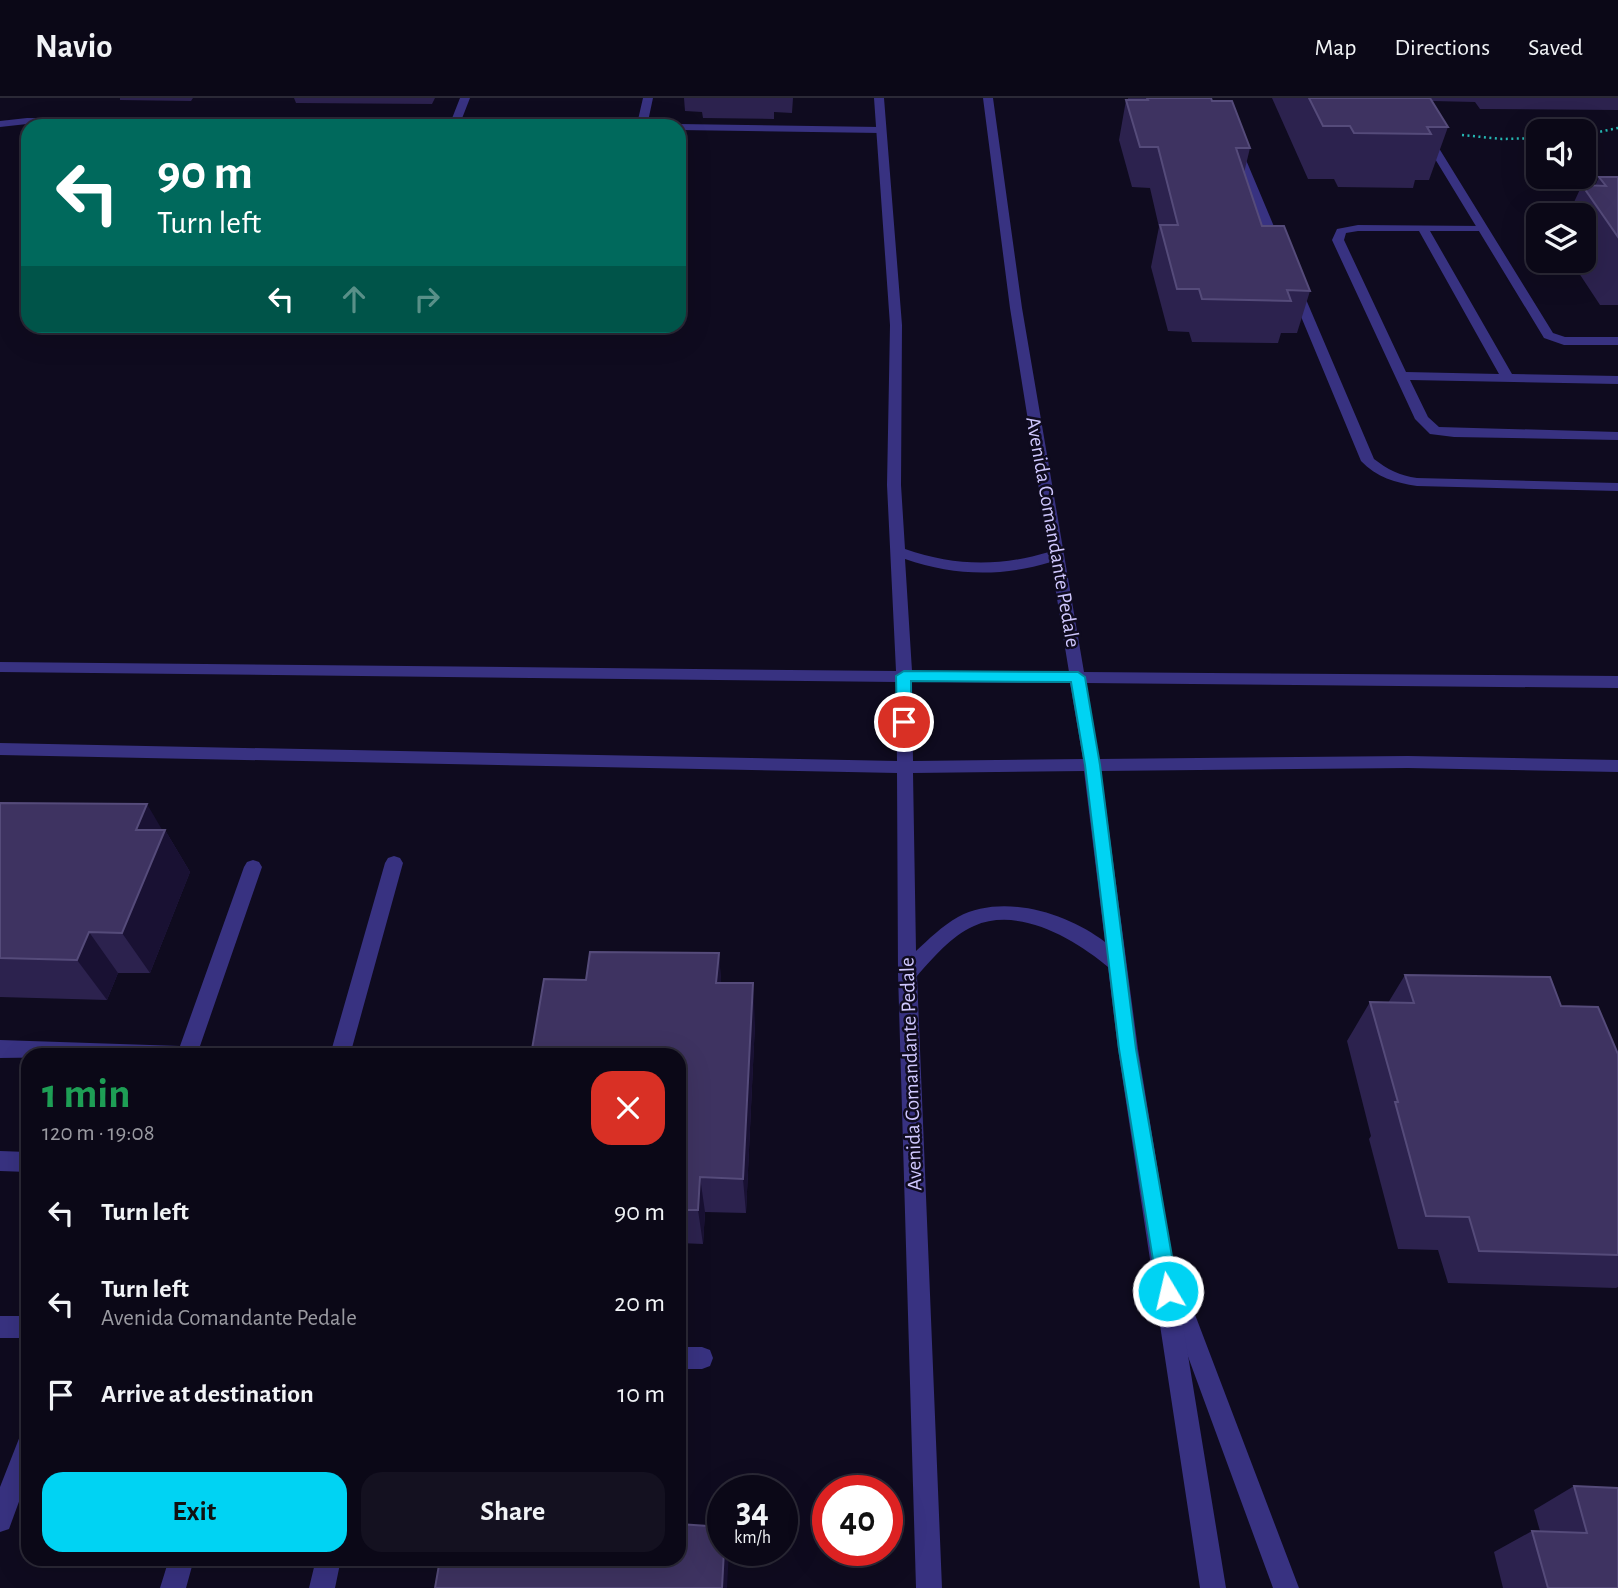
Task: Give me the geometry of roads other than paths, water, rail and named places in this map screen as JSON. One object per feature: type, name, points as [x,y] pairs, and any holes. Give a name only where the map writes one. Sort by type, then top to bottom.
[{"type":"street","points":[[456,119],[465,98]]},
{"type":"street","points":[[644,119],[648,98]]},
{"type":"street","name":"Avenida Comandante Pedale","points":[[878,98],[896,325],[894,485],[904,676],[907,973],[929,1588]]},
{"type":"street","name":"Avenida Comandante Pedale","points":[[988,98],[1016,308],[1092,765],[1128,1049],[1213,1588]]},
{"type":"street","points":[[1390,99],[1403,98],[1480,228],[1548,335],[1564,341],[1618,341]]},
{"type":"street","points":[[0,124],[21,122]]},
{"type":"street","points":[[686,127],[880,130]]},
{"type":"street","points":[[1231,135],[1282,259]]},
{"type":"street","points":[[1480,228],[1358,228],[1341,231],[1338,240],[1422,419],[1435,431],[1618,436]]},
{"type":"street","points":[[1423,229],[1508,378]]},
{"type":"street","points":[[1293,283],[1368,461],[1378,469],[1403,480],[1417,482],[1618,487]]},
{"type":"street","points":[[1401,376],[1618,380]]},
{"type":"street","points":[[897,551],[953,568],[981,570],[1004,570],[1057,555]]},
{"type":"street","points":[[0,667],[686,676],[1618,682]]},
{"type":"street","points":[[0,749],[905,767],[1408,762],[1618,766]]},
{"type":"street","points":[[342,1048],[394,863]]},
{"type":"street","points":[[189,1048],[253,867]]},
{"type":"street","points":[[907,973],[972,918],[995,915],[1020,916],[1053,924],[1082,936],[1117,963]]},
{"type":"street","points":[[0,1049],[21,1050]]},
{"type":"street","points":[[0,1161],[21,1162]]},
{"type":"street","points":[[1164,1264],[1286,1588]]},
{"type":"street","points":[[0,1327],[21,1327]]},
{"type":"street","points":[[0,1520],[21,1463]]},
{"type":"street","points":[[173,1588],[179,1566]]},
{"type":"street","points":[[322,1588],[327,1566]]}]
